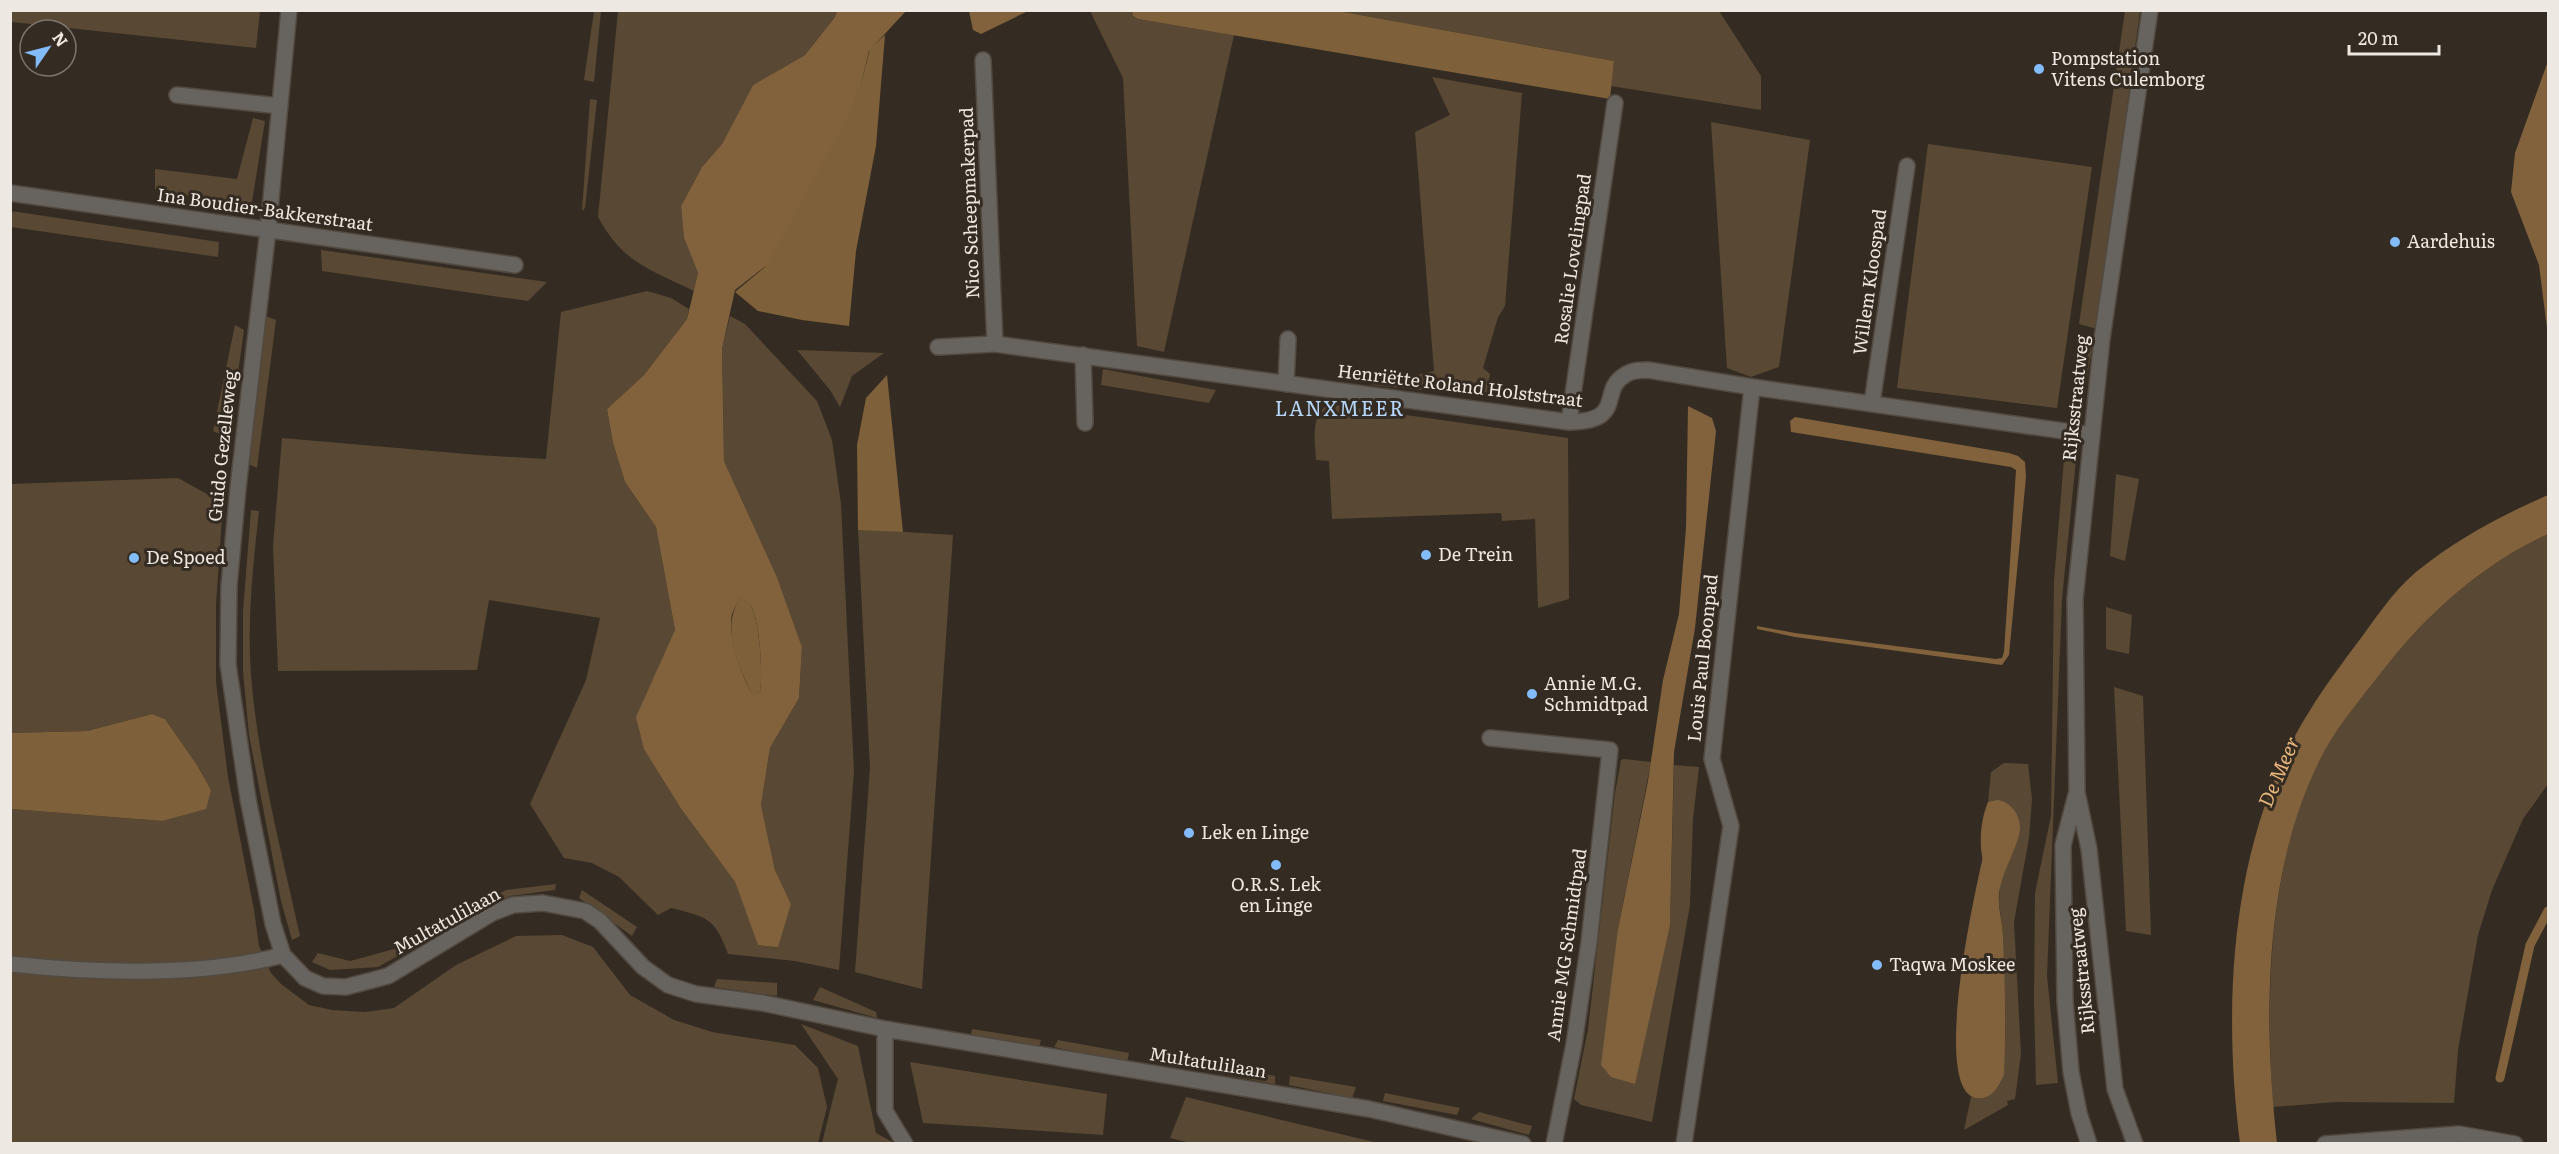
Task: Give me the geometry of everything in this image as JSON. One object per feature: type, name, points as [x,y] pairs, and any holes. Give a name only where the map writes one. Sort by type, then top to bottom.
[{"type":"street","name":"Guido Gezelleweg","points":[[283,955],[273,924],[248,799],[228,664],[229,586],[237,499],[268,230],[289,10]]},
{"type":"street","name":"Rijksstraatweg","points":[[2135,1143],[2115,1089],[2089,849],[2077,792],[2075,599],[2102,339],[2150,10]]},
{"type":"street","name":"Nico Scheepmakerpad","points":[[983,60],[995,344]]},
{"type":"street","points":[[177,95],[280,106]]},
{"type":"street","name":"Rosalie Lovelingpad","points":[[1569,422],[1615,103]]},
{"type":"street","name":"Willem Kloospad","points":[[1872,403],[1907,166]]},
{"type":"street","name":"Ina Boudier-Bakkerstraat","points":[[10,193],[515,265]]},
{"type":"street","points":[[1286,384],[1288,339]]},
{"type":"street","name":"Henriëtte Roland Holststraat","points":[[938,347],[995,344],[1569,422],[1588,421],[1598,417],[1606,411],[1618,381],[1634,371],[1648,370],[2092,435]]},
{"type":"street","points":[[1083,355],[1085,423]]},
{"type":"street","name":"Louis Paul Boonpad","points":[[1684,1143],[1731,826],[1712,759],[1752,387]]},
{"type":"street","name":"Annie MG Schmidtpad","points":[[1491,738],[1610,750],[1589,942],[1574,1044],[1554,1143]]},
{"type":"street","name":"Rijksstraatweg","points":[[2077,792],[2063,845],[2065,1001],[2071,1072],[2079,1113],[2089,1143]]},
{"type":"street","name":"Multatulilaan","points":[[283,955],[305,978],[323,986],[346,987],[388,976],[492,913],[513,905],[543,903],[585,911],[600,921],[643,967],[668,985],[696,994],[763,1004],[885,1029],[1369,1109],[1523,1143]]},
{"type":"street","points":[[10,964],[61,969],[174,969],[256,962],[283,955]]},
{"type":"street","points":[[885,1029],[885,1111],[905,1143]]},
{"type":"street","points":[[2325,1143],[2458,1134],[2515,1143]]},
{"type":"shaded area","points":[[11,10],[260,11],[256,48],[78,29],[78,18],[18,18],[18,23],[12,22]]},
{"type":"shaded area","points":[[594,11],[601,11],[594,82],[584,80]]},
{"type":"shaded area","points":[[618,11],[837,11],[835,17],[805,55],[753,85],[722,144],[702,167],[681,206],[684,238],[698,273],[694,291],[650,270],[627,255],[607,232],[598,217]]},
{"type":"shaded area","points":[[1090,11],[1132,11],[1133,16],[1138,19],[1234,35],[1164,352],[1137,346],[1123,78]]},
{"type":"shaded area","points":[[1132,11],[1338,11],[1614,61],[1610,99],[1138,19],[1133,16]]},
{"type":"shaded area","points":[[1338,11],[1719,11],[1761,76],[1761,110],[1611,86],[1614,61]]},
{"type":"shaded area","points":[[2125,11],[2140,11],[2097,329],[2079,324]]},
{"type":"shaded area","points":[[885,35],[876,146],[856,251],[849,326],[758,311],[735,292],[765,267],[862,80],[870,49]]},
{"type":"shaded area","points":[[1432,77],[1522,93],[1505,306],[1498,317],[1483,368],[1490,374],[1486,396],[1370,385],[1434,371],[1415,132],[1450,115]]},
{"type":"shaded area","points":[[590,99],[597,100],[585,208],[582,211]]},
{"type":"shaded area","points":[[253,118],[265,121],[251,208],[155,189],[155,169],[237,179]]},
{"type":"shaded area","points":[[1711,122],[1810,140],[1779,367],[1751,377],[1727,368]]},
{"type":"shaded area","points":[[1928,144],[2092,167],[2057,408],[1897,388]]},
{"type":"shaded area","points":[[11,211],[219,242],[218,257],[11,227]]},
{"type":"shaded area","points":[[321,250],[547,282],[528,301],[322,271]]},
{"type":"shaded area","points":[[647,291],[671,298],[689,309],[687,319],[644,375],[607,409],[613,443],[625,482],[656,527],[675,630],[659,670],[682,810],[735,882],[758,944],[791,904],[775,870],[761,805],[770,748],[799,698],[802,647],[777,577],[724,461],[722,349],[730,316],[745,324],[817,401],[832,440],[841,504],[854,771],[839,970],[795,961],[728,954],[719,932],[708,920],[671,908],[658,915],[619,877],[592,863],[564,858],[530,804],[586,680],[600,618],[489,600],[477,670],[278,671],[273,546],[282,438],[546,459],[561,312]]},
{"type":"shaded area","points":[[266,316],[276,320],[257,468],[249,464]]},
{"type":"shaded area","points":[[235,325],[244,330],[229,438],[213,431]]},
{"type":"shaded area","points":[[2078,345],[2092,347],[2080,423],[2068,420]]},
{"type":"shaded area","points":[[797,350],[884,353],[852,376],[840,407],[830,390]]},
{"type":"shaded area","points":[[1103,369],[1216,390],[1209,403],[1101,385]]},
{"type":"shaded area","points":[[887,375],[903,532],[858,530],[857,445],[866,398]]},
{"type":"shaded area","points":[[1328,404],[1568,438],[1569,599],[1538,608],[1535,519],[1502,521],[1501,513],[1332,519],[1329,461],[1316,460],[1315,437],[1318,416]]},
{"type":"shaded area","points":[[2065,447],[2077,450],[2062,599],[2047,976],[2058,1083],[2036,1085],[2035,893],[2051,816],[2054,581]]},
{"type":"shaded area","points":[[2116,474],[2139,479],[2125,561],[2110,556]]},
{"type":"shaded area","points":[[178,478],[223,503],[216,604],[216,682],[228,777],[259,946],[271,973],[281,984],[309,1005],[332,1010],[365,1012],[394,1008],[456,965],[516,936],[562,935],[593,947],[630,995],[674,1020],[712,1032],[795,1045],[818,1068],[827,1107],[818,1143],[11,1143],[11,809],[162,821],[211,790],[197,765],[165,719],[152,714],[87,731],[11,733],[10,484]]},
{"type":"shaded area","points":[[251,510],[259,511],[250,613],[254,708],[278,838],[300,936],[292,940],[281,901],[249,735],[243,672],[243,611]]},
{"type":"shaded area","points":[[858,529],[953,535],[922,989],[855,972],[870,768]]},
{"type":"shaded area","points":[[2548,534],[2548,784],[2523,819],[2492,890],[2478,935],[2458,1050],[2454,1103],[2336,1102],[2273,1107],[2270,1018],[2274,925],[2291,835],[2305,792],[2324,752],[2371,685],[2422,625],[2481,574],[2502,559]]},
{"type":"shaded area","points":[[740,596],[751,606],[759,636],[761,684],[760,692],[753,697],[733,646],[731,624]]},
{"type":"shaded area","points":[[2106,607],[2132,615],[2129,654],[2106,649]]},
{"type":"shaded area","points":[[2114,687],[2143,696],[2151,935],[2126,931]]},
{"type":"shaded area","points":[[152,714],[165,719],[197,765],[211,790],[206,809],[162,821],[11,809],[11,733],[87,731]]},
{"type":"shaded area","points":[[1621,760],[1651,762],[1618,929],[1670,925],[1674,765],[1699,767],[1693,819],[1690,905],[1652,1122],[1581,1105],[1574,1099],[1588,1029],[1615,793]]},
{"type":"shaded area","points":[[2004,763],[2028,764],[2032,799],[2029,838],[2014,922],[2021,1054],[2015,1099],[2007,1101],[2008,1105],[1964,1130],[1971,1097],[1996,1089],[2004,1075],[2003,933],[1999,903],[2000,883],[2017,839],[1988,802],[1991,772]]},
{"type":"shaded area","points":[[556,884],[555,890],[510,896],[480,910],[378,967],[330,970],[312,962],[318,953],[350,961],[398,948],[506,890]]},
{"type":"shaded area","points":[[582,890],[637,927],[632,936],[579,898]]},
{"type":"shaded area","points":[[717,979],[777,983],[777,996],[714,987]]},
{"type":"shaded area","points":[[820,987],[876,1012],[877,1018],[813,1000]]},
{"type":"shaded area","points":[[801,1024],[858,1046],[876,1133],[894,1143],[822,1143],[838,1079]]},
{"type":"shaded area","points":[[972,1029],[1041,1040],[1039,1047],[971,1035]]},
{"type":"shaded area","points":[[1058,1040],[1129,1053],[1127,1063],[1054,1047]]},
{"type":"shaded area","points":[[910,1062],[1107,1094],[1103,1135],[923,1123]]},
{"type":"shaded area","points":[[1215,1065],[1275,1076],[1275,1084],[1215,1073]]},
{"type":"shaded area","points":[[1290,1076],[1356,1087],[1352,1098],[1289,1085]]},
{"type":"shaded area","points":[[1385,1093],[1460,1108],[1457,1115],[1383,1101]]},
{"type":"shaded area","points":[[1186,1097],[1378,1143],[1195,1144],[1170,1138]]},
{"type":"shaded area","points":[[1479,1112],[1532,1126],[1529,1135],[1471,1119]]},
{"type":"water","points":[[969,10],[1028,11],[981,34],[973,30]]},
{"type":"water","points":[[837,11],[906,11],[869,51],[862,80],[847,118],[767,265],[735,290],[722,349],[724,461],[777,577],[802,647],[799,698],[770,748],[761,805],[775,870],[791,904],[778,947],[758,945],[735,882],[682,810],[644,749],[636,717],[675,630],[656,527],[625,482],[613,443],[607,409],[644,375],[687,319],[698,273],[684,238],[681,206],[702,167],[722,144],[753,85],[805,55],[835,17]],"holes":[[[740,597],[751,606],[759,635],[761,684],[760,692],[753,696],[740,668],[732,634],[732,614]]]},
{"type":"water","points":[[2548,61],[2548,336],[2539,265],[2511,192],[2515,153]]},
{"type":"water","points":[[1688,406],[1712,418],[1716,431],[1695,628],[1674,752],[1670,925],[1635,1084],[1611,1077],[1601,1065],[1618,929],[1648,781],[1663,680],[1679,614],[1686,528]]},
{"type":"water","points":[[1795,417],[2009,453],[2025,462],[2026,477],[2009,655],[2002,665],[1795,637],[1757,629],[1757,626],[1996,659],[2002,658],[2004,652],[2016,470],[2011,467],[1791,432],[1790,421]]},
{"type":"water","name":"De Meer","points":[[2548,495],[2548,534],[2502,559],[2481,574],[2422,625],[2346,718],[2324,752],[2304,797],[2289,844],[2272,944],[2270,1045],[2277,1143],[2240,1143],[2232,1040],[2237,935],[2245,883],[2257,832],[2273,783],[2295,736],[2339,667],[2407,580],[2431,560],[2463,539],[2513,511]]},
{"type":"water","points":[[1998,800],[2013,809],[2020,826],[1999,896],[2003,932],[2004,1075],[1993,1092],[1983,1098],[1966,1092],[1958,1069],[1956,1035],[1965,951],[1982,859],[1983,819],[1988,802]]},
{"type":"waterway","points":[[2500,1078],[2530,945],[2548,911]]},
{"type":"place","name":"Pompstation Vitens Culemborg","points":[[2039,69]]},
{"type":"place","name":"Aardehuis","points":[[2395,242]]},
{"type":"place","name":"De Trein","points":[[1426,555]]},
{"type":"place","name":"De Spoed","points":[[134,558]]},
{"type":"place","name":"Annie M.G. Schmidtpad","points":[[1532,694]]},
{"type":"place","name":"Lek en Linge","points":[[1189,833]]},
{"type":"place","name":"O.R.S. Lek en Linge","points":[[1276,865]]},
{"type":"place","name":"Taqwa Moskee","points":[[1877,965]]},
{"type":"district","name":"LANXMEER","points":[[1340,409]]}]
